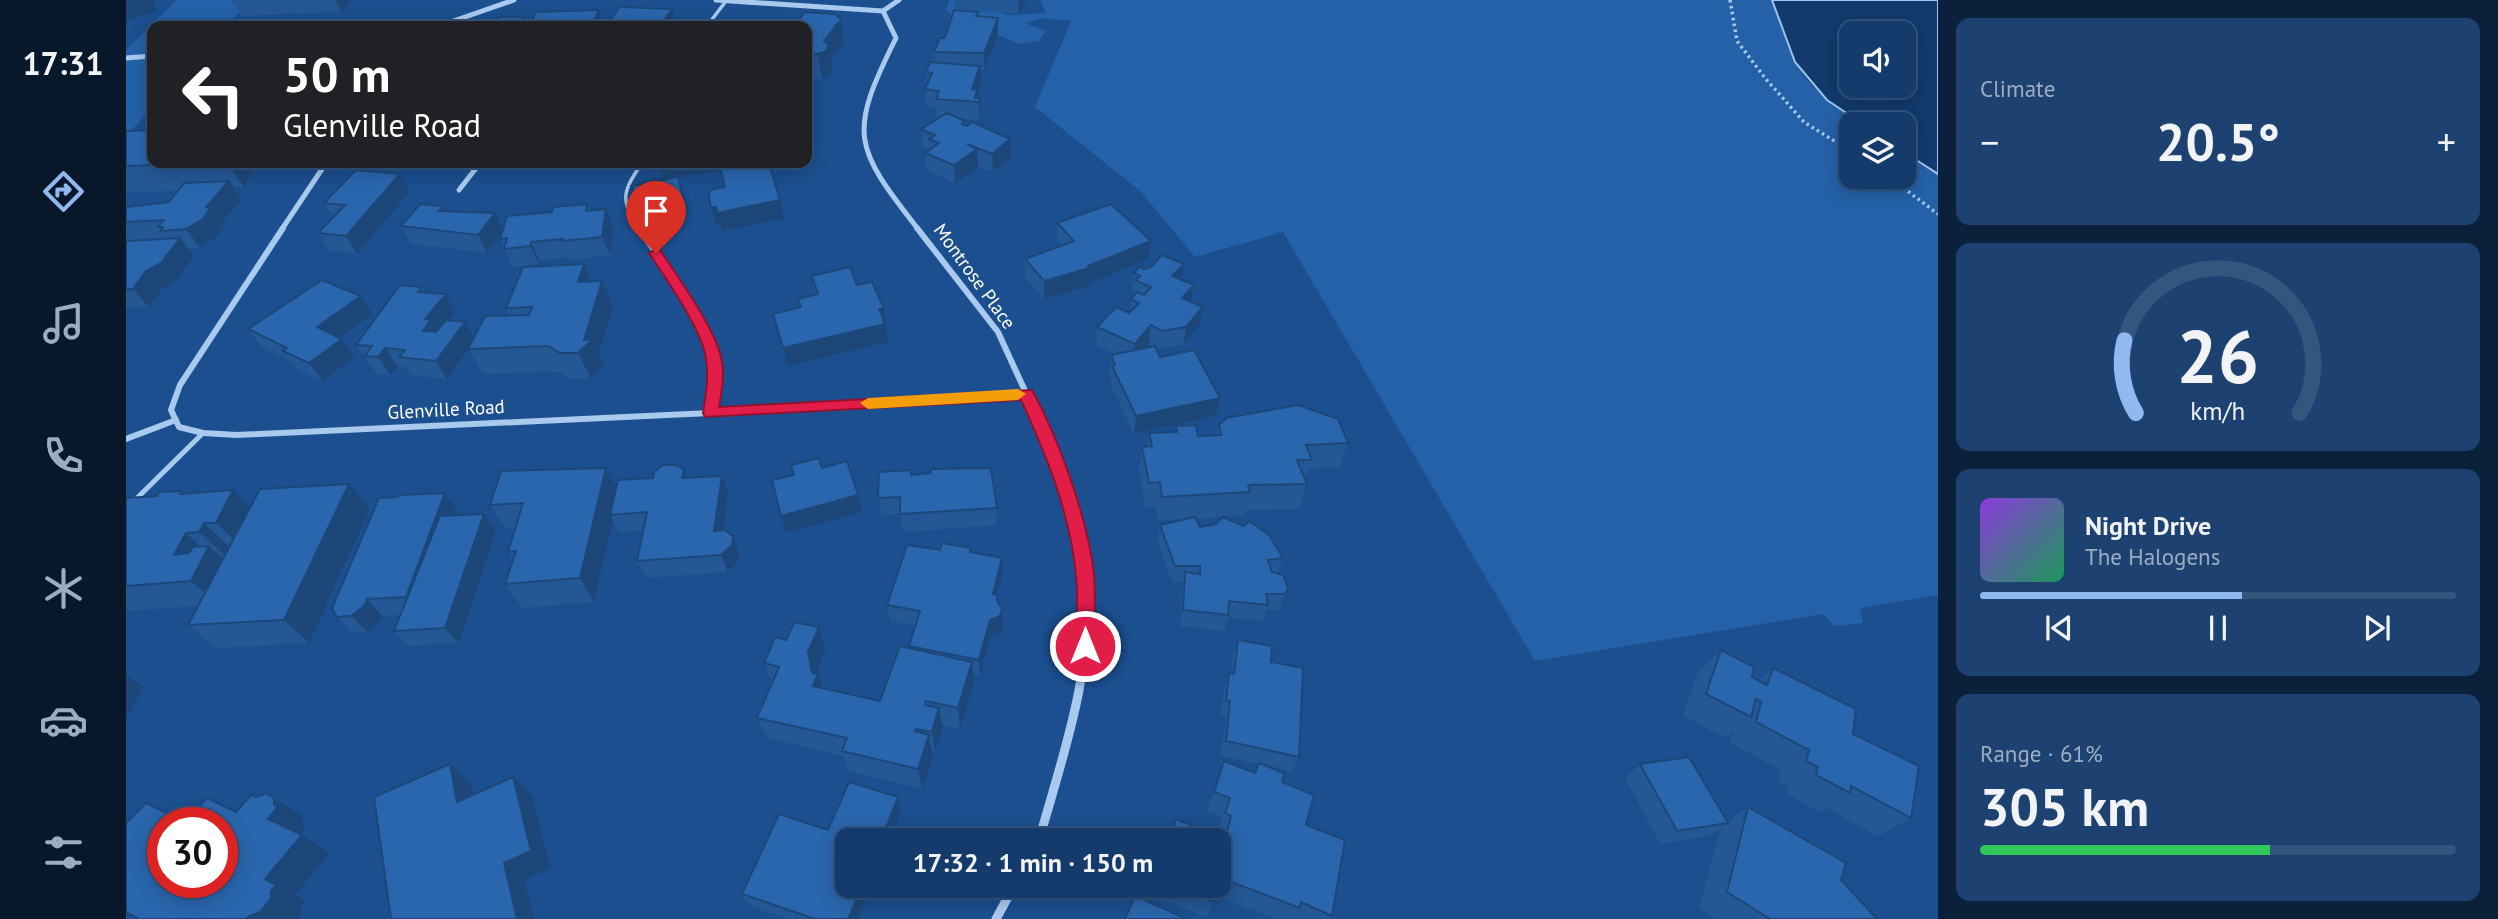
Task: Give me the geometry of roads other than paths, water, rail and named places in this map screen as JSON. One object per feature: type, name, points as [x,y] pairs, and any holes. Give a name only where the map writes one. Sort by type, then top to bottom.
[{"type":"street","points":[[453,21],[514,0]]},
{"type":"street","points":[[716,0],[883,11],[899,0]]},
{"type":"street","name":"Montrose Place","points":[[883,11],[896,38],[866,101],[861,120],[863,143],[872,167],[887,189],[998,332],[1047,439],[1070,508],[1085,575],[1085,646],[1073,714],[1042,828]]},
{"type":"street","points":[[126,58],[147,57]]},
{"type":"street","points":[[126,439],[176,420],[171,410],[180,385],[323,168]]},
{"type":"street","points":[[459,190],[476,168]]},
{"type":"street","name":"Glenville Road","points":[[176,420],[179,427],[203,433],[251,434],[710,413],[1026,394]]},
{"type":"street","points":[[996,919],[1007,898]]},
{"type":"lane","points":[[711,21],[726,1]]},
{"type":"lane","points":[[639,168],[624,190],[624,200],[628,213],[683,294],[713,355],[716,382],[710,413]]},
{"type":"lane","points":[[126,509],[203,433]]}]
